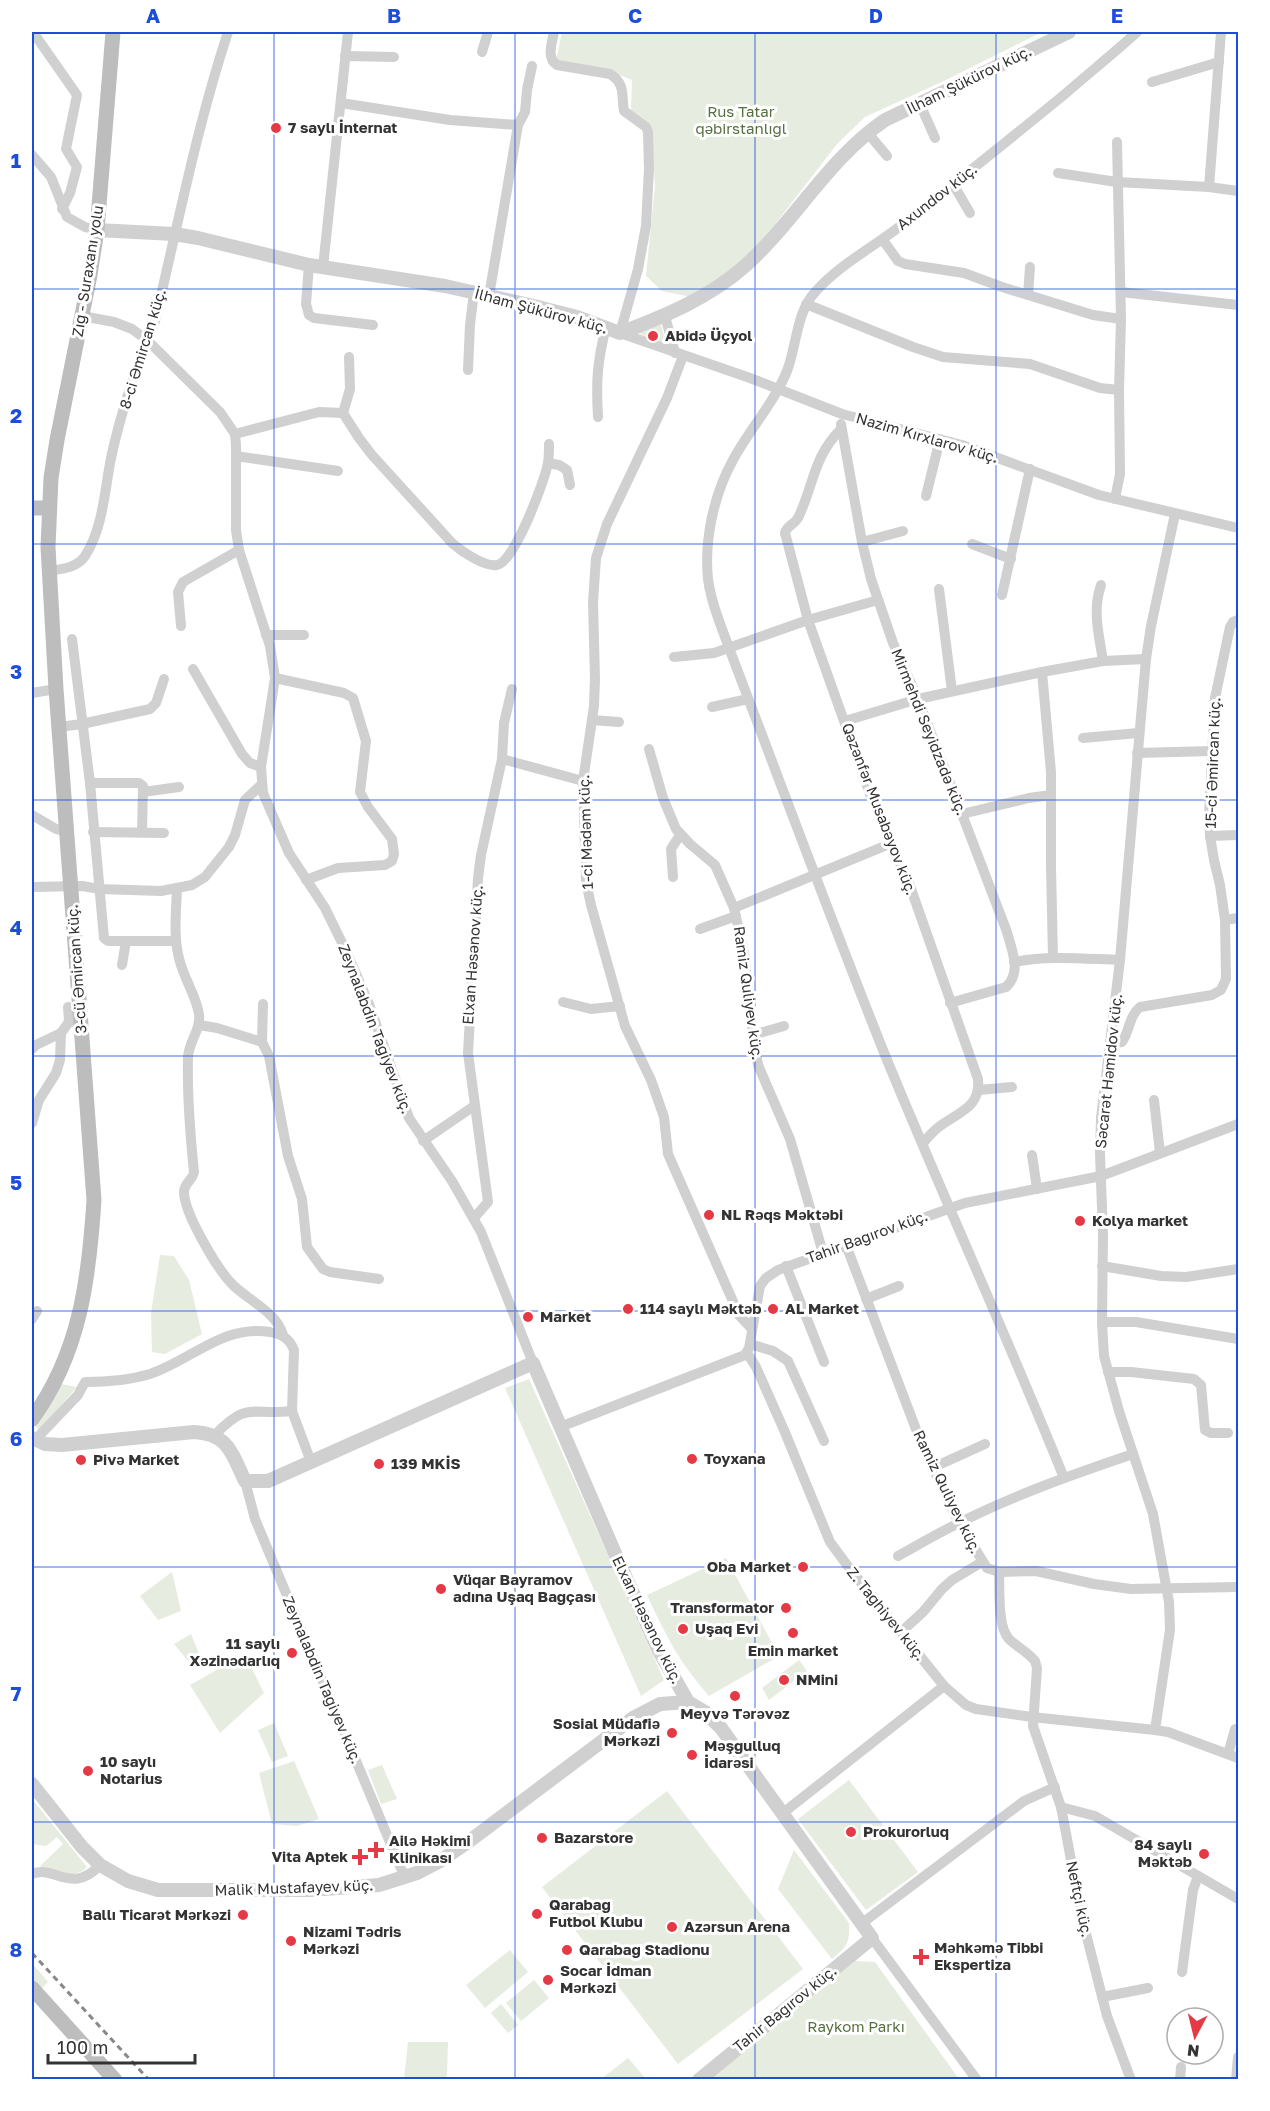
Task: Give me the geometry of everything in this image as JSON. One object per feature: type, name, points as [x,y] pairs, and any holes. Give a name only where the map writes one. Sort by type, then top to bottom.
[{"type":"main road","name":"Zığ - Suraxanı yolu","points":[[49,508],[57,440],[97,230],[114,32]]},
{"type":"main road","points":[[32,508],[49,508]]},
{"type":"main road","name":"3-cü Əmircan küç.","points":[[32,1419],[65,1362],[80,1310],[87,1275],[94,1200],[75,1022],[71,886],[48,571],[49,508]]},
{"type":"main road","points":[[32,1988],[114,2079]]},
{"type":"street","points":[[33,32],[77,95],[66,149],[76,163],[77,173],[62,209]]},
{"type":"street","name":"8-ci Əmircan küç.","points":[[48,571],[78,564],[85,557],[92,543],[120,426],[155,321],[216,66],[228,32]]},
{"type":"street","points":[[323,267],[348,32]]},
{"type":"street","points":[[482,52],[488,32]]},
{"type":"street","points":[[554,32],[550,57],[552,62],[557,65],[610,74],[617,78],[623,88],[624,111],[642,122],[648,132],[649,169],[645,226],[638,269],[620,333]]},
{"type":"street","name":"İlham Şükürov küç.","points":[[97,230],[174,234],[222,243],[309,265],[445,286],[544,309],[620,333],[665,316],[704,296],[743,267],[767,243],[844,154],[867,132],[885,120],[1069,32]]},
{"type":"street","name":"Axundov küç.","points":[[949,1208],[882,1047],[729,648],[708,579],[711,528],[721,485],[733,459],[787,370],[806,304],[815,292],[828,279],[883,240],[1012,138],[1137,32]]},
{"type":"street","points":[[1209,187],[1221,32]]},
{"type":"street","points":[[345,56],[394,57]]},
{"type":"street","points":[[1152,82],[1219,62]]},
{"type":"street","points":[[489,296],[518,125],[525,112],[532,66]]},
{"type":"street","points":[[340,103],[450,120],[518,125]]},
{"type":"street","points":[[920,104],[935,138]]},
{"type":"street","points":[[867,132],[887,156]]},
{"type":"street","points":[[1115,499],[1120,474],[1121,319],[1117,142]]},
{"type":"street","points":[[32,155],[51,177],[67,217],[76,224],[97,230]]},
{"type":"street","points":[[1058,173],[1117,182],[1239,190]]},
{"type":"street","points":[[953,184],[970,213]]},
{"type":"street","points":[[883,240],[898,261],[964,273],[1093,315],[1121,319]]},
{"type":"street","points":[[309,265],[306,304],[309,315],[314,318],[373,325]]},
{"type":"street","points":[[1028,295],[1030,267]]},
{"type":"street","points":[[468,370],[474,292]]},
{"type":"street","points":[[1121,292],[1239,305]]},
{"type":"street","points":[[806,304],[943,357],[1029,364],[1100,388],[1119,390]]},
{"type":"street","points":[[82,316],[132,329],[147,340],[220,412],[235,434],[319,412],[343,413]]},
{"type":"street","points":[[665,316],[679,354]]},
{"type":"street","points":[[598,417],[596,380],[598,358],[606,327]]},
{"type":"street","name":"Nazim Kırxlarov küç.","points":[[620,333],[843,414],[987,453],[1115,499],[1239,528]]},
{"type":"street","name":"1-ci Mədəm küç.","points":[[679,354],[667,398],[607,524],[596,558],[593,602],[595,679],[592,720],[583,781],[588,895],[625,1026],[651,1080],[664,1117],[668,1154],[739,1315],[752,1329]]},
{"type":"street","points":[[349,357],[350,389],[343,413],[359,438],[452,543],[464,553],[486,563],[497,565],[504,562],[511,553],[534,505],[548,463],[549,444]]},
{"type":"street","name":"Mirmehdi Seyidzadə küç.","points":[[843,414],[841,429],[862,542],[878,600],[1007,932],[1014,962]]},
{"type":"street","name":"Qəzənfər Musabəyov küç.","points":[[841,429],[823,450],[798,519],[786,529],[785,533],[808,620],[870,794],[910,886],[978,1079],[979,1090]]},
{"type":"street","name":"Zeynalabdin Tagiyev küç.","points":[[235,434],[235,519],[239,550],[266,635],[275,678],[261,767],[262,784],[269,806],[290,853],[325,908],[347,953],[369,1004],[403,1104],[423,1141],[452,1181],[474,1218],[533,1363]]},
{"type":"street","points":[[926,496],[940,440]]},
{"type":"street","points":[[236,456],[338,471]]},
{"type":"street","points":[[548,463],[559,465],[567,470],[570,485]]},
{"type":"street","points":[[1002,595],[1030,469]]},
{"type":"street","name":"Səcarət Həmidov küç.","points":[[1155,1730],[1170,1630],[1170,1613],[1153,1514],[1104,1356],[1101,1118],[1120,960],[1146,659],[1175,514]]},
{"type":"street","points":[[862,542],[903,531]]},
{"type":"street","points":[[972,544],[1011,558]]},
{"type":"street","points":[[181,626],[178,592],[183,582],[239,550]]},
{"type":"street","points":[[1101,585],[1096,598],[1095,614],[1103,661]]},
{"type":"street","points":[[939,589],[952,691]]},
{"type":"street","points":[[674,657],[705,654],[729,648],[808,620],[878,600]]},
{"type":"street","name":"15-ci Əmircan küç.","points":[[1110,1045],[1122,1042],[1127,1035],[1133,1012],[1140,1007],[1212,995],[1221,990],[1226,979],[1225,920],[1221,885],[1210,836],[1212,751],[1219,672],[1230,627],[1233,622],[1239,620]]},
{"type":"street","points":[[266,635],[304,635]]},
{"type":"street","points":[[72,639],[90,783],[104,938],[108,941],[176,941]]},
{"type":"street","points":[[845,721],[918,699],[1042,672],[1103,661],[1146,659]]},
{"type":"street","points":[[193,669],[242,754],[250,763],[261,767]]},
{"type":"street","points":[[1042,672],[1051,795],[1053,958]]},
{"type":"street","points":[[275,678],[344,693],[353,698],[366,741],[360,792],[368,807],[392,839],[394,854],[392,861],[385,865],[338,868],[306,880]]},
{"type":"street","points":[[59,727],[150,709],[156,703],[164,679]]},
{"type":"street","points":[[32,692],[56,689]]},
{"type":"street","name":"Elxan Həsənov küç.","points":[[474,1218],[488,1202],[469,1074],[468,1025],[478,878],[502,759],[504,723],[512,689]]},
{"type":"street","points":[[712,707],[748,699]]},
{"type":"street","points":[[592,720],[619,722]]},
{"type":"street","points":[[1083,738],[1138,733]]},
{"type":"street","name":"Ramiz Quliyev küç.","points":[[649,750],[663,798],[680,835],[716,865],[735,912],[744,953],[753,1035],[761,1076],[790,1139],[823,1253]]},
{"type":"street","points":[[1137,753],[1212,751]]},
{"type":"street","points":[[502,759],[583,781]]},
{"type":"street","points":[[90,783],[139,783],[143,786],[142,832]]},
{"type":"street","points":[[32,886],[82,886],[100,889],[161,891],[192,885],[205,877],[219,861],[236,835],[245,800],[262,784]]},
{"type":"street","points":[[143,792],[179,787]]},
{"type":"street","points":[[962,814],[1051,795]]},
{"type":"street","points":[[32,815],[56,829],[67,831]]},
{"type":"street","points":[[93,832],[164,834]]},
{"type":"street","points":[[674,877],[671,849],[680,835]]},
{"type":"street","points":[[1210,836],[1239,835]]},
{"type":"street","points":[[700,929],[816,875],[892,843]]},
{"type":"street","points":[[177,889],[176,941],[180,962],[196,1005],[199,1025],[188,1055],[188,1110],[194,1172],[193,1178],[184,1187],[184,1194],[198,1233],[227,1279],[277,1322],[291,1343],[296,1358],[292,1411],[311,1462]]},
{"type":"street","points":[[1225,920],[1239,918]]},
{"type":"street","points":[[122,964],[126,941]]},
{"type":"street","points":[[950,1003],[1006,987],[1012,982],[1015,974],[1014,962],[1053,958],[1120,960]]},
{"type":"street","points":[[563,1002],[591,1009],[620,1006]]},
{"type":"street","points":[[262,1004],[262,1042],[273,1077],[288,1156],[302,1199],[307,1247],[323,1269],[379,1279]]},
{"type":"street","points":[[32,1049],[61,1033],[75,1022],[68,1007]]},
{"type":"street","points":[[199,1025],[262,1042]]},
{"type":"street","points":[[753,1035],[784,1026]]},
{"type":"street","points":[[32,1123],[35,1099],[56,1073],[60,1060],[61,1033]]},
{"type":"street","points":[[923,1143],[938,1127],[968,1108],[975,1101],[979,1090],[1012,1087]]},
{"type":"street","points":[[1154,1100],[1160,1153]]},
{"type":"street","points":[[423,1141],[474,1106]]},
{"type":"street","name":"Tahir Bağırov küç.","points":[[749,1348],[760,1286],[771,1274],[786,1266],[949,1208],[988,1197],[1101,1176],[1239,1124]]},
{"type":"street","points":[[1032,1155],[1037,1189]]},
{"type":"street","points":[[949,1208],[1029,1389],[1064,1478]]},
{"type":"street","name":"Ramiz Quliyev küç.","points":[[846,1245],[908,1411],[932,1468],[959,1523],[982,1562],[987,1568],[999,1572]]},
{"type":"street","points":[[786,1266],[824,1362]]},
{"type":"street","points":[[1102,1266],[1161,1276],[1186,1277],[1239,1269]]},
{"type":"street","points":[[866,1299],[900,1286]]},
{"type":"street","points":[[1102,1322],[1136,1322],[1239,1339]]},
{"type":"street","points":[[284,1335],[265,1331],[230,1334],[149,1374],[133,1378],[86,1382],[78,1395],[33,1439],[45,1444],[62,1445],[194,1432],[215,1435],[234,1416],[245,1412],[292,1411]]},
{"type":"street","points":[[560,1427],[736,1360],[749,1348],[773,1351],[788,1361],[824,1441]]},
{"type":"street","name":"Z. Taghiyev küç.","points":[[749,1348],[830,1542],[944,1686]]},
{"type":"street","points":[[245,1481],[268,1481],[533,1363]]},
{"type":"street","name":"Elxan Həsənov küç.","points":[[533,1363],[650,1632],[688,1702],[705,1712],[722,1728],[861,1924],[977,2079]]},
{"type":"street","points":[[1108,1372],[1131,1372],[1194,1379],[1201,1385],[1205,1430],[1210,1433],[1228,1432]]},
{"type":"street","name":"Zeynalabdin Tagiyev küç.","points":[[215,1435],[231,1451],[245,1481],[255,1519],[405,1878]]},
{"type":"street","points":[[932,1468],[985,1444]]},
{"type":"street","points":[[898,1556],[959,1523],[1064,1478],[1133,1454]]},
{"type":"street","points":[[901,1632],[923,1612],[942,1588],[982,1562]]},
{"type":"street","points":[[999,1572],[1036,1571],[1115,1588],[1239,1587]]},
{"type":"street","name":"Neftçi küç.","points":[[999,1572],[1001,1621],[1004,1632],[1035,1661],[1032,1717],[1036,1736],[1061,1807],[1082,1918],[1102,1997],[1131,2079]]},
{"type":"street","points":[[783,1813],[944,1686],[960,1701],[976,1709],[1155,1730],[1233,1756],[1235,1729]]},
{"type":"street","name":"Malik Mustafayev küç.","points":[[32,1784],[82,1847],[100,1865],[128,1881],[158,1890],[339,1889],[379,1885],[405,1878],[440,1861],[633,1718],[660,1704],[688,1702]]},
{"type":"street","points":[[861,1924],[1024,1802],[1055,1787]]},
{"type":"street","points":[[1061,1807],[1095,1816],[1239,1899]]},
{"type":"street","points":[[32,1874],[42,1872],[73,1879],[89,1875],[100,1865]]},
{"type":"street","points":[[1182,1972],[1193,1890],[1198,1876]]},
{"type":"street","name":"Tahir Bağırov küç.","points":[[699,2079],[872,1938]]},
{"type":"street","points":[[1102,1997],[1148,1988]]},
{"type":"street","points":[[1236,2079],[1239,2057]]},
{"type":"street","points":[[1180,2079],[1181,2067]]},
{"type":"green space","name":"Rus Tatar qəbirstanlığl","points":[[562,32],[1042,32],[865,117],[837,144],[756,249],[738,267],[691,297],[662,291],[646,276],[655,186],[651,126],[631,111],[632,80],[610,71],[556,61]]},
{"type":"green space","points":[[661,324],[666,345],[636,332]]},
{"type":"green space","points":[[160,1255],[174,1256],[189,1280],[202,1334],[165,1354],[152,1352],[151,1313]]},
{"type":"green space","points":[[529,1379],[664,1680],[641,1696],[505,1388]]},
{"type":"green space","points":[[61,1384],[77,1387],[39,1430],[33,1424]]},
{"type":"green space","points":[[726,1558],[779,1656],[709,1696],[689,1672],[674,1648],[647,1595]]},
{"type":"green space","points":[[172,1572],[181,1611],[158,1620],[140,1596]]},
{"type":"green space","points":[[191,1634],[200,1656],[188,1661],[174,1644]]},
{"type":"green space","name":"NMini","points":[[799,1660],[807,1671],[769,1700],[762,1688]]},
{"type":"green space","points":[[229,1663],[251,1667],[264,1693],[220,1733],[190,1685]]},
{"type":"green space","points":[[274,1723],[288,1756],[272,1762],[258,1730]]},
{"type":"green space","points":[[294,1761],[319,1819],[297,1826],[272,1824],[259,1773]]},
{"type":"green space","points":[[382,1765],[397,1799],[381,1804],[368,1770]]},
{"type":"green space","points":[[849,1780],[918,1872],[866,1910],[798,1819]]},
{"type":"green space","name":"Azərsun Arena","points":[[667,1791],[803,1969],[678,2064],[542,1887]]},
{"type":"green space","points":[[32,1799],[87,1867],[82,1871],[64,1874],[40,1866],[63,1844],[57,1837],[46,1846],[32,1844]]},
{"type":"green space","points":[[794,1850],[849,1923],[846,1944],[832,1959],[778,1889]]},
{"type":"green space","points":[[510,1950],[528,1972],[485,2008],[466,1985]]},
{"type":"green space","name":"Raykom Parkı","points":[[855,1961],[875,1962],[959,2079],[708,2080]]},
{"type":"green space","points":[[32,1963],[48,1982],[40,1990],[32,1980]]},
{"type":"green space","points":[[534,1980],[549,1998],[521,2021],[506,2003]]},
{"type":"green space","points":[[501,2004],[518,2025],[508,2033],[491,2013]]},
{"type":"green space","points":[[408,2042],[448,2042],[447,2076],[442,2079],[404,2079]]},
{"type":"green space","points":[[628,2058],[646,2079],[601,2079]]},
{"type":"railway","points":[[32,1953],[149,2080]]},
{"type":"place","name":"7 saylı İnternat","points":[[276,128]]},
{"type":"place","name":"Abidə Üçyol","points":[[653,336]]},
{"type":"place","name":"NL Rəqs Məktəbi","points":[[709,1215]]},
{"type":"place","name":"Kolya market","points":[[1080,1221]]},
{"type":"place","name":"114 saylı Məktəb","points":[[628,1309]]},
{"type":"place","name":"AL Market","points":[[773,1309]]},
{"type":"place","name":"Market","points":[[528,1317]]},
{"type":"place","name":"Toyxana","points":[[692,1459]]},
{"type":"place","name":"Pivə Market","points":[[81,1460]]},
{"type":"place","name":"139 MKİS","points":[[379,1464]]},
{"type":"place","name":"Oba Market","points":[[803,1567]]},
{"type":"place","name":"Vüqar Bayramov adına Uşaq Bağçası","points":[[441,1589]]},
{"type":"place","name":"Transformator","points":[[786,1608]]},
{"type":"place","name":"Uşaq Evi","points":[[683,1629]]},
{"type":"place","name":"Emin market","points":[[793,1633]]},
{"type":"place","name":"11 saylı Xəzinədarlıq","points":[[292,1653]]},
{"type":"place","name":"NMini","points":[[784,1680]]},
{"type":"place","name":"Meyvə Tərəvəz","points":[[735,1696]]},
{"type":"place","name":"Sosial Müdafiə Mərkəzi","points":[[672,1733]]},
{"type":"place","name":"Məşğulluq İdarəsi","points":[[692,1755]]},
{"type":"place","name":"10 saylı Notarius","points":[[88,1771]]},
{"type":"place","name":"Prokurorluq","points":[[851,1832]]},
{"type":"place","name":"Bazarstore","points":[[542,1838]]},
{"type":"place","name":"Ailə Həkimi Klinikası","points":[[376,1850]]},
{"type":"place","name":"84 saylı Məktəb","points":[[1204,1854]]},
{"type":"place","name":"Vita Aptek","points":[[360,1857]]},
{"type":"place","name":"Qarabağ Futbol Klubu","points":[[537,1914]]},
{"type":"place","name":"Ballı Ticarət Mərkəzi","points":[[243,1915]]},
{"type":"place","name":"Azərsun Arena","points":[[672,1927]]},
{"type":"place","name":"Nizami Tədris Mərkəzi","points":[[291,1941]]},
{"type":"place","name":"Qarabağ Stadionu","points":[[567,1950]]},
{"type":"place","name":"Məhkəmə Tibbi Ekspertiza","points":[[921,1957]]},
{"type":"place","name":"Socar İdman Mərkəzi","points":[[548,1980]]}]
